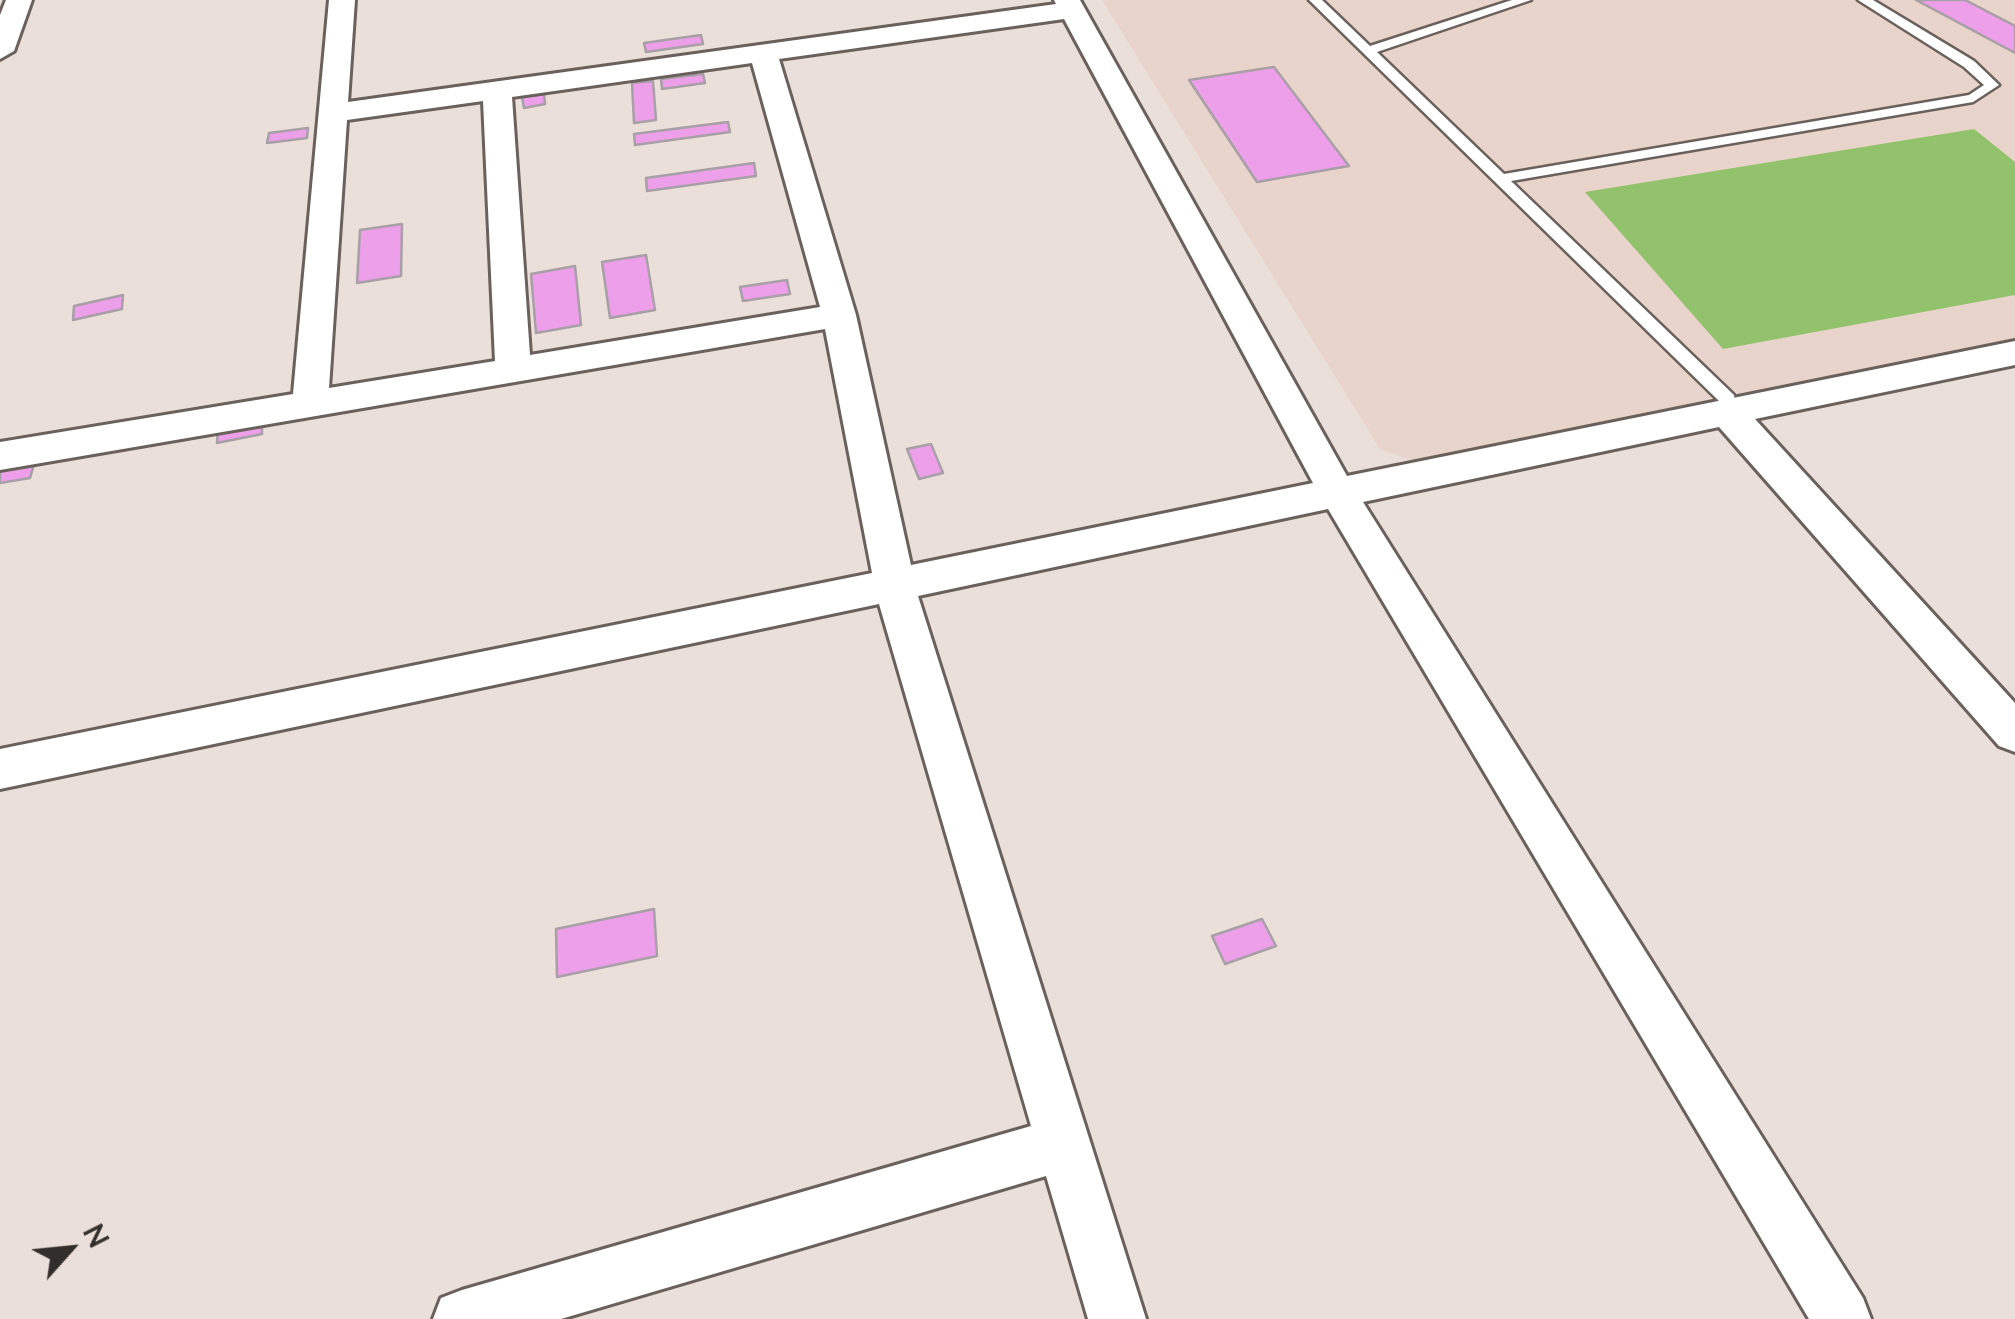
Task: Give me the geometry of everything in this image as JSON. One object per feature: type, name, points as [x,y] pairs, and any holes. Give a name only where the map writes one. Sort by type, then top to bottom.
[{"type":"street","points":[[0,51],[19,0]]},
{"type":"street","points":[[310,406],[342,0]]},
{"type":"street","points":[[334,113],[764,54],[1070,5],[1338,494],[1842,1319]]},
{"type":"street","points":[[764,54],[839,314],[895,587],[1117,1319]]},
{"type":"street","points":[[498,90],[513,371]]},
{"type":"street","points":[[0,456],[839,314]]},
{"type":"street","points":[[0,769],[895,587],[2015,352]]},
{"type":"street","points":[[1728,413],[2015,733]]},
{"type":"street","points":[[462,1319],[1063,1144]]},
{"type":"lane","points":[[1314,0],[1728,399],[1728,413]]},
{"type":"lane","points":[[1368,51],[1526,0]]},
{"type":"lane","points":[[1500,178],[1973,98],[1992,85],[1969,64],[1864,0]]},
{"type":"shaded area","points":[[1102,0],[2015,0],[2015,338],[1423,464],[1380,449]]},
{"type":"green space","points":[[1974,129],[2015,162],[2015,295],[1723,349],[1585,192]]},
{"type":"building","points":[[1916,0],[1965,0],[2015,26],[2015,53]]},
{"type":"building","points":[[701,35],[703,44],[646,52],[644,43]]},
{"type":"building","points":[[1274,67],[1349,166],[1257,182],[1189,80]]},
{"type":"building","points":[[703,74],[705,83],[662,89],[661,79]]},
{"type":"building","points":[[653,81],[656,120],[634,123],[632,83]]},
{"type":"building","points":[[544,94],[545,104],[524,108],[522,97]]},
{"type":"building","points":[[728,122],[730,132],[635,145],[634,134]]},
{"type":"building","points":[[308,128],[307,138],[267,143],[269,133]]},
{"type":"building","points":[[754,163],[756,176],[647,191],[646,178]]},
{"type":"building","points":[[402,224],[401,276],[357,283],[360,230]]},
{"type":"building","points":[[646,255],[655,310],[610,318],[602,262]]},
{"type":"building","points":[[575,266],[581,325],[536,333],[531,274]]},
{"type":"building","points":[[787,280],[790,294],[743,301],[740,287]]},
{"type":"building","points":[[123,295],[122,309],[73,320],[74,306]]},
{"type":"building","points":[[262,420],[262,434],[217,443],[218,430]]},
{"type":"building","points":[[931,444],[943,473],[919,479],[907,449]]},
{"type":"building","points":[[35,461],[30,478],[0,483],[0,467]]},
{"type":"building","points":[[654,909],[657,956],[557,977],[556,929]]},
{"type":"building","points":[[1262,919],[1276,946],[1225,964],[1212,936]]}]
